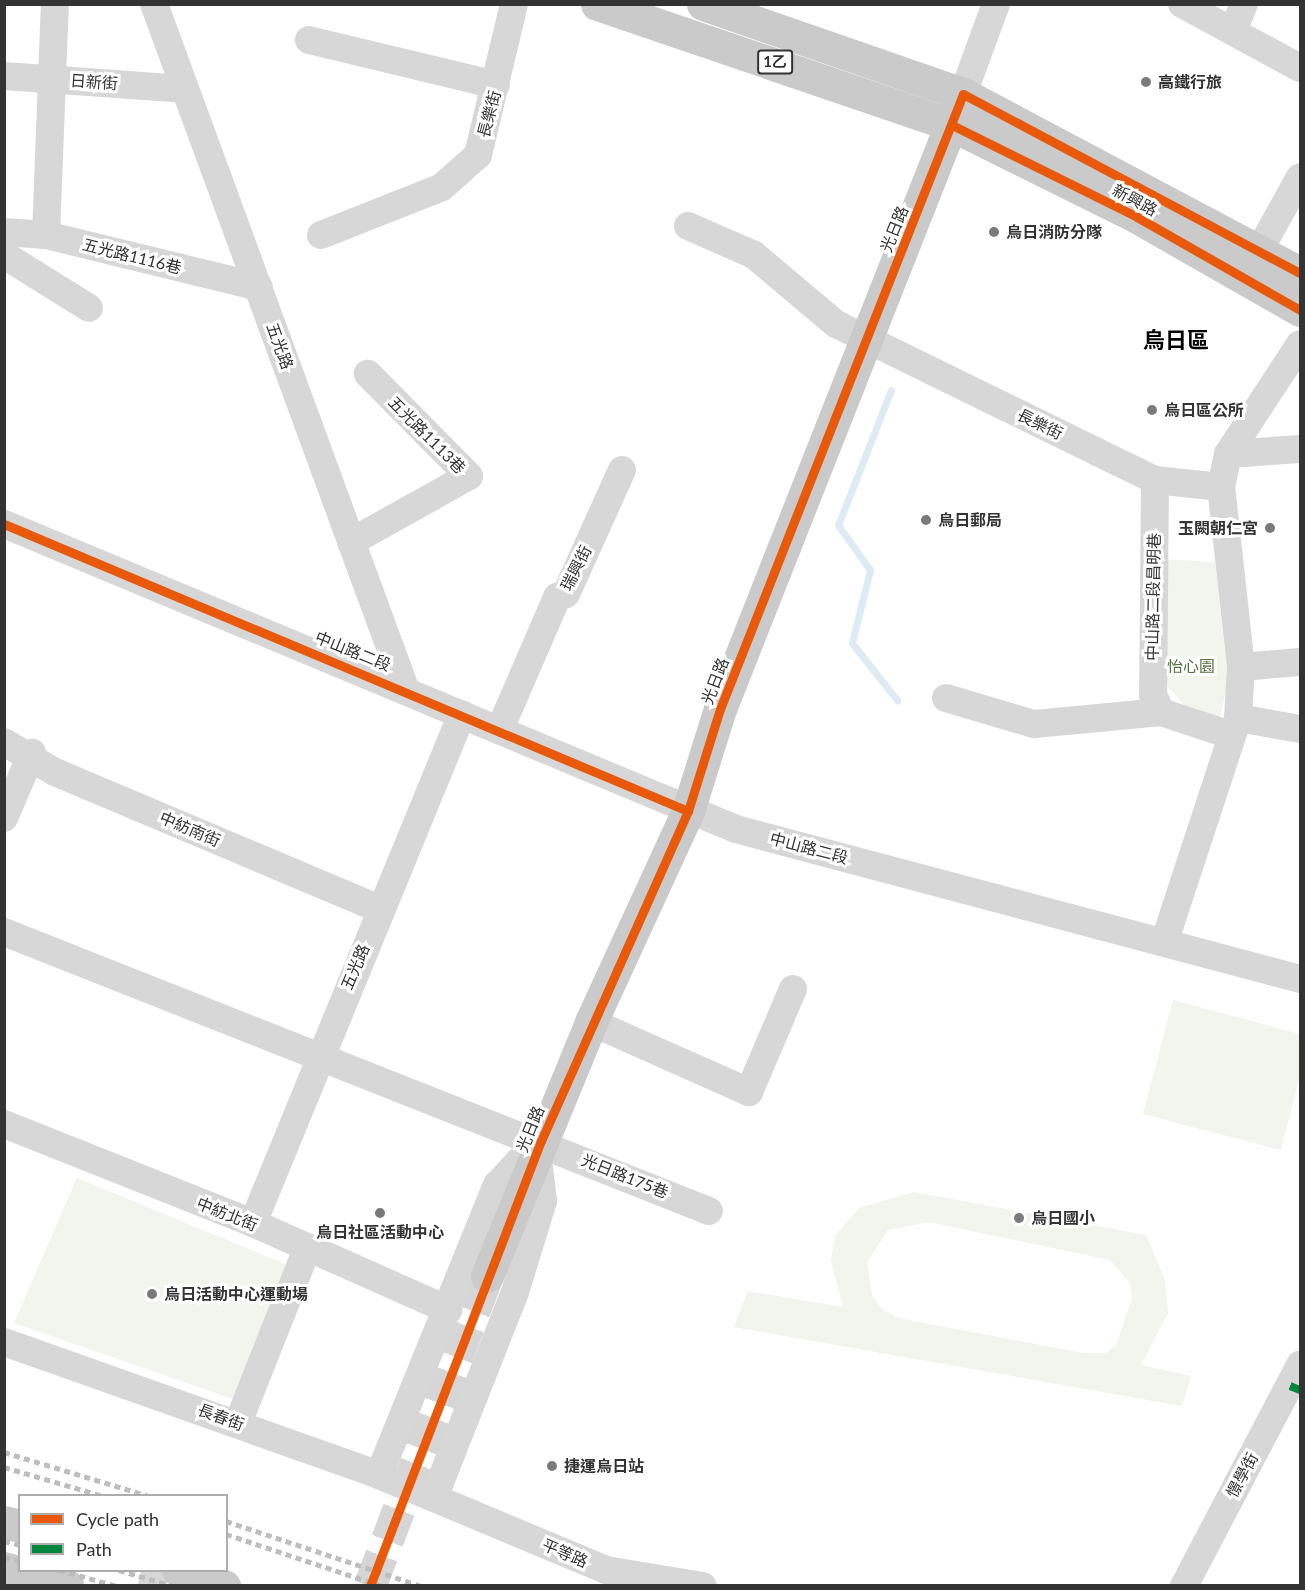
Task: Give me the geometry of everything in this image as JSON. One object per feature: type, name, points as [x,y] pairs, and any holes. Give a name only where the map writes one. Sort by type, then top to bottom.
[{"type":"main road","name":"新興路","points":[[597,4],[952,125],[1137,217],[1300,310]]},
{"type":"main road","name":"新興路","points":[[703,4],[963,94],[1260,249],[1300,273]]},
{"type":"main road","name":"光日路","points":[[487,1276],[591,1022],[688,811],[720,709],[963,94]]},
{"type":"main road","points":[[4,1568],[67,1586]]},
{"type":"main road","points":[[184,1572],[224,1586]]},
{"type":"street","points":[[46,236],[54,79],[55,4]]},
{"type":"street","name":"五光路","points":[[154,4],[405,688]]},
{"type":"street","name":"長樂街","points":[[321,235],[442,187],[478,155],[514,4]]},
{"type":"street","name":"光日路","points":[[963,94],[996,4]]},
{"type":"street","points":[[1182,4],[1300,68]]},
{"type":"street","points":[[1233,31],[1244,4]]},
{"type":"street","points":[[309,40],[496,85]]},
{"type":"street","name":"日新街","points":[[4,76],[184,89]]},
{"type":"street","points":[[1260,249],[1300,177]]},
{"type":"street","name":"長樂街","points":[[688,226],[754,255],[836,324],[1155,480],[1221,487]]},
{"type":"street","name":"五光路1116巷","points":[[4,232],[46,236],[259,287]]},
{"type":"street","points":[[4,255],[89,308]]},
{"type":"street","points":[[1165,940],[1234,726],[1241,667],[1221,487],[1228,454],[1300,344]]},
{"type":"street","name":"五光路1113巷","points":[[351,542],[469,476],[368,374]]},
{"type":"street","points":[[1228,454],[1300,449]]},
{"type":"street","name":"瑞興街","points":[[500,729],[557,597],[566,594],[622,470]]},
{"type":"street","name":"中山路二段昌明巷","points":[[1155,480],[1151,668],[1153,695],[1161,712]]},
{"type":"street","name":"中山路二段","points":[[4,524],[405,688],[688,811],[736,829],[1165,940],[1300,979]]},
{"type":"street","points":[[1241,667],[1300,662]]},
{"type":"street","points":[[946,698],[1034,724],[1161,712],[1234,726],[1300,729]]},
{"type":"street","name":"五光路","points":[[253,1223],[318,1056],[462,714]]},
{"type":"street","name":"中紡南街","points":[[4,742],[32,753],[55,772],[379,909]]},
{"type":"street","points":[[4,818],[32,753]]},
{"type":"street","name":"光日路175巷","points":[[4,932],[539,1146],[709,1211]]},
{"type":"street","points":[[591,1022],[749,1092],[793,989]]},
{"type":"street","name":"中紡北街","points":[[4,1124],[253,1223],[306,1251],[448,1310]]},
{"type":"street","name":"光日路","points":[[379,1476],[497,1185],[519,1161],[539,1146]]},
{"type":"street","name":"光日路","points":[[434,1498],[515,1292],[543,1201],[539,1146]]},
{"type":"street","points":[[238,1423],[306,1251]]},
{"type":"street","name":"長春街","points":[[4,1342],[238,1423],[434,1498]]},
{"type":"street","name":"憬學街","points":[[1184,1586],[1297,1380]]},
{"type":"street","name":"平等路","points":[[434,1498],[606,1570],[703,1586]]},
{"type":"green space","name":"怡心園","points":[[1164,559],[1215,562],[1228,681],[1220,718],[1184,705],[1160,678]]},
{"type":"green space","points":[[1173,1000],[1300,1034],[1300,1075],[1281,1150],[1143,1114]]},
{"type":"green space","name":"烏日活動中心運動場","points":[[77,1178],[290,1266],[236,1400],[14,1323]]},
{"type":"green space","points":[[914,1192],[1146,1235],[1165,1280],[1168,1313],[1141,1365],[1191,1376],[1182,1406],[734,1327],[748,1291],[843,1307],[831,1261],[835,1236],[859,1208]],"holes":[[[929,1222],[1110,1260],[1130,1283],[1132,1299],[1116,1345],[1106,1353],[1083,1353],[898,1318],[882,1309],[872,1295],[867,1262],[888,1230]]]},
{"type":"waterway","points":[[891,390],[838,525],[870,570],[852,643],[897,700]]},
{"type":"tunnel","points":[[370,1586],[487,1276]]},
{"type":"railway","points":[[4,1452],[142,1494]]},
{"type":"railway","points":[[4,1467],[96,1494]]},
{"type":"railway","points":[[228,1522],[421,1586]]},
{"type":"railway","points":[[228,1535],[382,1586]]},
{"type":"railway","points":[[4,1541],[18,1544]]},
{"type":"railway","points":[[4,1557],[18,1560]]},
{"type":"railway","points":[[66,1572],[117,1586]]},
{"type":"railway","points":[[126,1572],[173,1586]]},
{"type":"marked path","points":[[1290,1386],[1300,1390]]},
{"type":"cycle path","points":[[370,1586],[541,1141],[688,811],[720,709],[963,94],[1300,273]]},
{"type":"cycle path","points":[[952,125],[1137,217],[1300,310]]},
{"type":"cycle path","points":[[4,524],[688,811]]},
{"type":"place","name":"高鐵行旅","points":[[1146,82]]},
{"type":"place","name":"烏日消防分隊","points":[[994,232]]},
{"type":"place","name":"烏日區公所","points":[[1152,410]]},
{"type":"place","name":"烏日郵局","points":[[926,520]]},
{"type":"place","name":"玉闕朝仁宮","points":[[1270,528]]},
{"type":"place","name":"烏日社區活動中心","points":[[380,1213]]},
{"type":"place","name":"烏日國小","points":[[1019,1218]]},
{"type":"place","name":"烏日活動中心運動場","points":[[152,1294]]},
{"type":"place","name":"捷運烏日站","points":[[552,1466]]},
{"type":"district","name":"烏日區","points":[[1176,340]]}]
